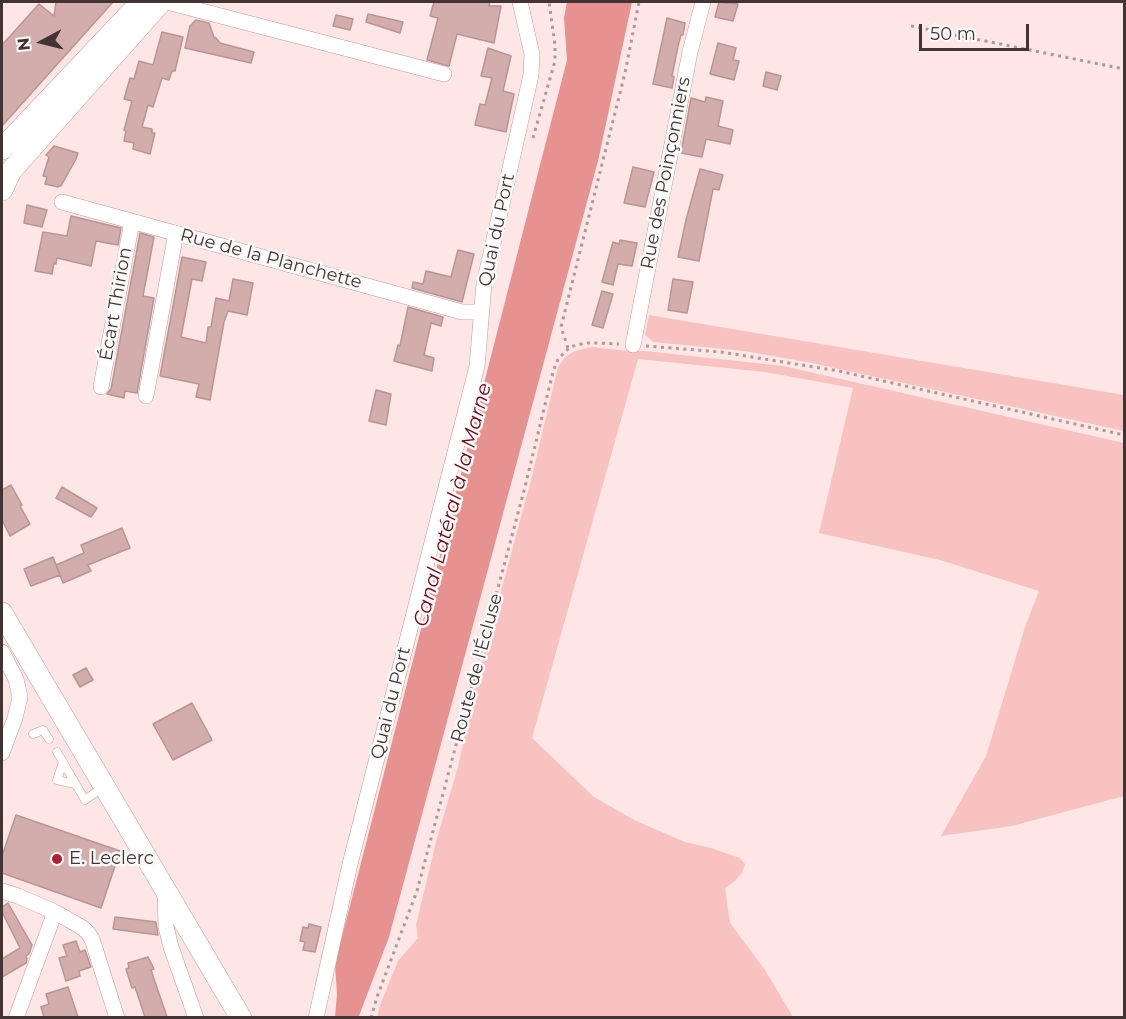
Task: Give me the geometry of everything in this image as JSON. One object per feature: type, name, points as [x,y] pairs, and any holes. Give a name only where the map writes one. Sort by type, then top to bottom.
[{"type":"main road","points":[[2,149],[141,2]]},
{"type":"main road","points":[[2,190],[11,171],[161,2]]},
{"type":"main road","points":[[3,613],[241,1017]]},
{"type":"street","points":[[167,2],[444,74]]},
{"type":"street","name":"Quai du Port","points":[[316,1017],[353,853],[477,366],[484,284],[531,75],[532,54],[520,2]]},
{"type":"street","name":"Rue des Poinçonniers","points":[[633,345],[690,52],[703,2]]},
{"type":"street","name":"Rue de la Planchette","points":[[62,202],[462,312],[481,312]]},
{"type":"street","name":"Écart Thirion","points":[[101,387],[132,221]]},
{"type":"street","points":[[146,396],[176,233]]},
{"type":"street","points":[[2,652],[16,680],[20,697],[2,753]]},
{"type":"street","points":[[165,889],[166,927],[196,1017]]},
{"type":"street","points":[[2,891],[55,912],[88,933],[92,939],[117,1017]]},
{"type":"street","points":[[16,1017],[55,912]]},
{"type":"lane","points":[[33,734],[43,729],[49,739]]},
{"type":"lane","points":[[57,752],[85,800],[104,786]]},
{"type":"lane","points":[[63,762],[57,780],[75,784]]},
{"type":"path","points":[[639,2],[625,74],[561,327],[568,348],[585,343],[598,343],[721,352],[839,371],[1125,435]]},
{"type":"path","points":[[911,26],[1125,69]]},
{"type":"path","name":"Route de l'Écluse","points":[[372,1017],[377,997],[417,891],[525,488],[553,372],[558,359],[568,348]]},
{"type":"shaded area","points":[[649,315],[1124,395],[1124,431],[807,362],[744,351],[654,342],[645,335]]},
{"type":"shaded area","points":[[592,347],[783,366],[1124,443],[1124,796],[1012,826],[941,836],[986,756],[1025,627],[1039,591],[940,560],[819,533],[853,388],[765,372],[638,359],[532,738],[594,797],[636,821],[685,842],[740,858],[745,864],[742,873],[725,888],[730,923],[765,970],[793,1017],[377,1018],[398,961],[418,938],[416,925],[436,842],[458,767],[475,688],[531,480],[558,367],[565,357],[575,351]]},
{"type":"water","name":"Canal Latéral à la Marne","points":[[567,2],[632,2],[598,161],[389,937],[359,1016],[335,1017],[337,994],[335,964],[567,60],[564,18]]},
{"type":"building","points":[[56,2],[113,2],[2,126],[2,45],[39,4],[54,16]]},
{"type":"building","points":[[434,2],[490,2],[489,6],[501,6],[494,43],[457,34],[449,66],[427,60],[438,18],[430,16]]},
{"type":"building","points":[[719,2],[738,4],[733,21],[715,17]]},
{"type":"building","points":[[368,14],[403,22],[400,33],[366,22]]},
{"type":"building","points":[[336,15],[353,19],[350,30],[333,26]]},
{"type":"building","points":[[667,18],[685,23],[672,76],[674,77],[672,88],[653,84]]},
{"type":"building","points":[[196,20],[209,23],[214,37],[220,43],[254,52],[251,63],[185,48],[190,26]]},
{"type":"building","points":[[162,32],[183,37],[175,71],[172,71],[169,80],[162,78],[153,107],[148,105],[142,127],[152,129],[152,133],[155,133],[150,154],[133,149],[134,143],[124,141],[126,131],[124,130],[132,101],[124,99],[130,78],[134,79],[139,61],[153,65]]},
{"type":"building","points":[[718,43],[736,48],[733,60],[739,61],[734,80],[710,74]]},
{"type":"building","points":[[488,48],[511,56],[503,91],[514,94],[506,132],[475,125],[480,104],[485,105],[492,78],[481,76]]},
{"type":"building","points":[[766,72],[781,76],[777,90],[763,86]]},
{"type":"building","points":[[706,97],[723,101],[718,126],[733,130],[730,144],[706,139],[702,157],[681,153],[691,98],[705,102]]},
{"type":"building","points":[[54,146],[78,153],[61,186],[58,187],[45,184],[47,177],[43,176],[49,157],[46,155]]},
{"type":"building","points":[[633,167],[654,172],[645,207],[624,203]]},
{"type":"building","points":[[700,169],[723,175],[719,190],[713,189],[699,261],[678,257]]},
{"type":"building","points":[[27,205],[47,210],[42,227],[24,223]]},
{"type":"building","points":[[71,216],[121,228],[118,245],[96,241],[91,266],[57,258],[52,274],[35,271],[43,232],[67,236]]},
{"type":"building","points":[[140,233],[154,237],[143,296],[154,298],[137,393],[125,391],[124,398],[107,394],[111,389]]},
{"type":"building","points":[[620,240],[637,243],[632,266],[618,264],[613,285],[602,282],[613,242],[619,244]]},
{"type":"building","points":[[458,250],[474,254],[462,302],[412,288],[413,282],[423,284],[426,271],[451,277]]},
{"type":"building","points":[[182,257],[206,262],[202,281],[192,279],[181,337],[206,343],[216,298],[229,301],[233,279],[253,283],[247,315],[228,311],[210,400],[196,397],[199,384],[160,376]]},
{"type":"building","points":[[673,279],[693,282],[687,313],[668,310]]},
{"type":"building","points":[[602,291],[613,294],[603,328],[592,325]]},
{"type":"building","points":[[408,307],[443,317],[441,326],[431,323],[424,355],[434,358],[432,371],[394,361],[398,345],[400,346]]},
{"type":"building","points":[[376,390],[391,394],[386,425],[369,421]]},
{"type":"building","points":[[11,485],[30,524],[10,536],[2,520],[2,490]]},
{"type":"building","points":[[62,487],[97,508],[91,517],[56,498]]},
{"type":"building","points":[[122,528],[130,548],[88,565],[91,571],[63,583],[56,565],[84,553],[81,545]]},
{"type":"building","points":[[53,557],[60,575],[31,586],[24,569]]},
{"type":"building","points":[[86,668],[93,680],[80,687],[73,675]]},
{"type":"building","points":[[192,703],[212,740],[173,760],[153,724]]},
{"type":"building","points":[[16,815],[120,851],[101,908],[2,873],[2,856]]},
{"type":"building","points":[[8,903],[32,945],[26,956],[26,963],[2,977],[2,959],[20,948],[2,912],[2,907]]},
{"type":"building","points":[[115,917],[156,922],[158,935],[113,929]]},
{"type":"building","points":[[309,924],[321,927],[315,952],[303,950],[305,942],[300,941],[303,927],[308,928]]},
{"type":"building","points":[[76,941],[80,952],[85,950],[91,967],[79,971],[80,976],[66,981],[59,958],[67,956],[63,945]]},
{"type":"building","points":[[148,957],[154,969],[151,970],[167,1017],[145,1017],[135,987],[132,988],[126,969],[129,968],[128,963]]},
{"type":"building","points":[[68,987],[78,1017],[44,1017],[41,1007],[49,1004],[46,994]]},
{"type":"place","name":"E. Leclerc","points":[[57,859]]}]
